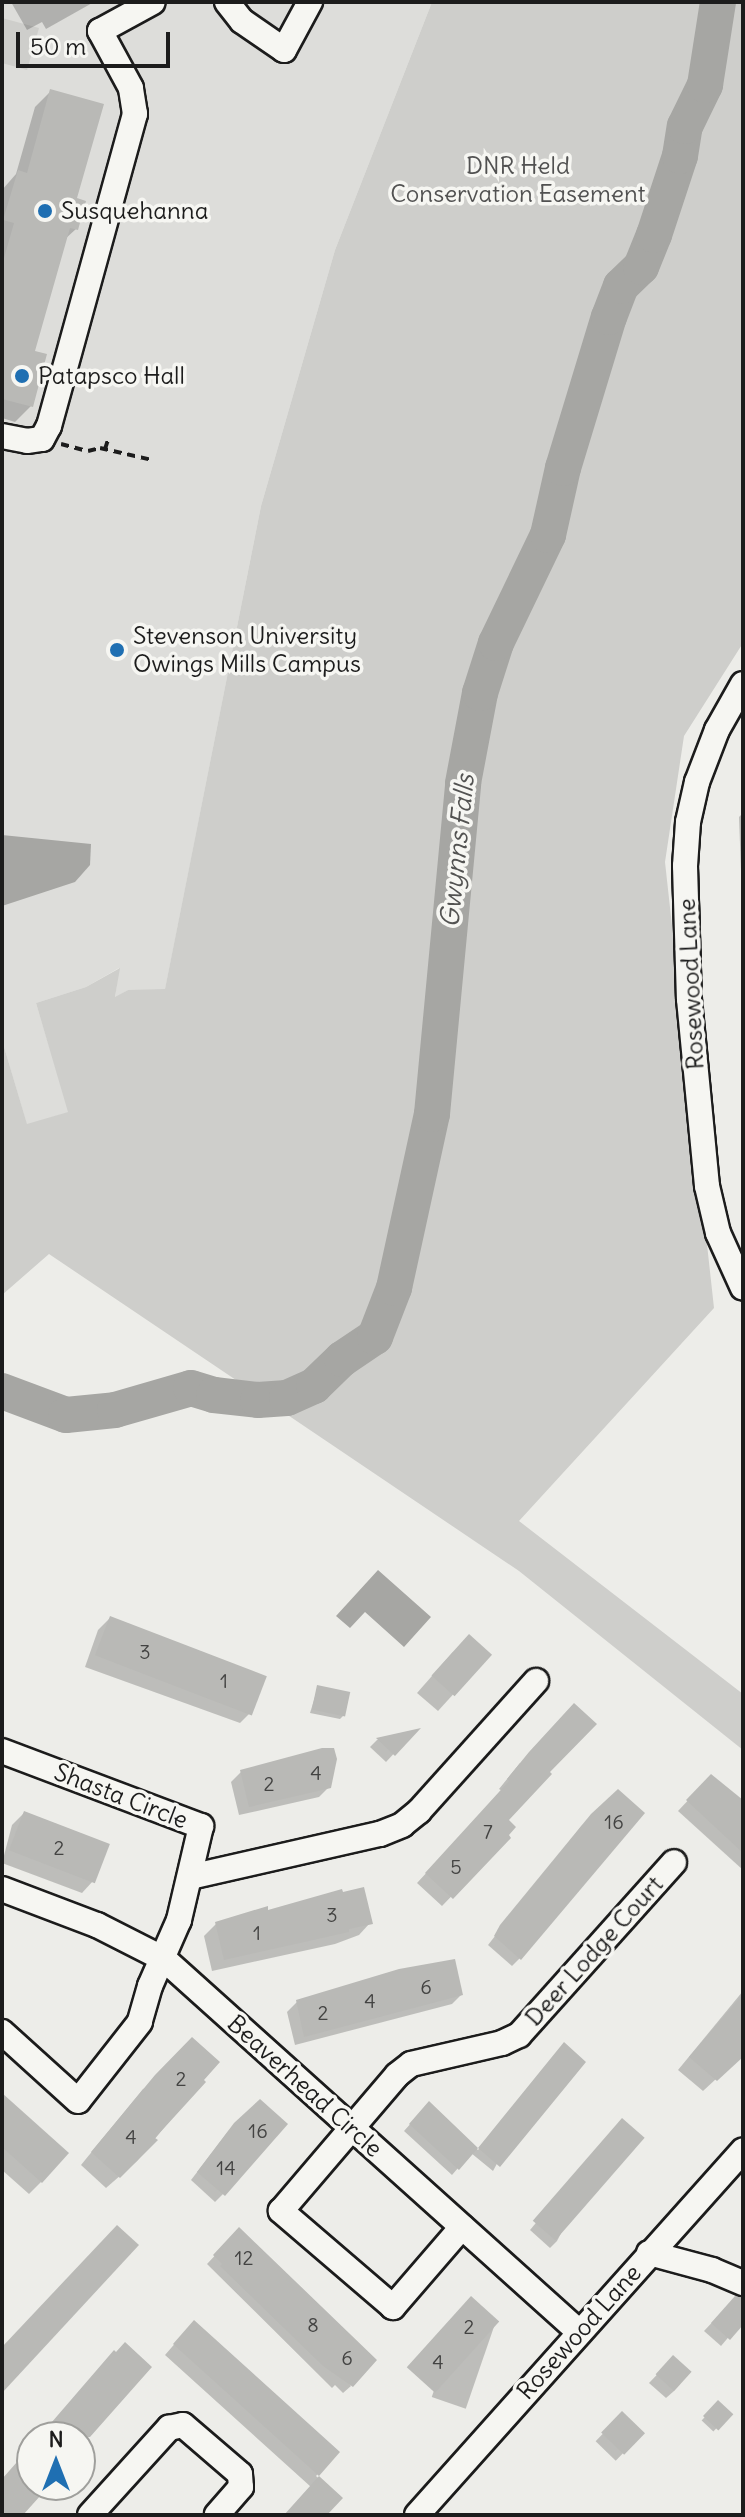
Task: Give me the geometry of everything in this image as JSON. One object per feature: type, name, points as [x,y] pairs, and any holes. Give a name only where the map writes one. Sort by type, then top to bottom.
[{"type":"street","points":[[2,436],[27,441],[42,439],[49,426],[135,114],[131,88],[100,31],[153,2]]},
{"type":"street","points":[[227,2],[242,21],[284,50],[310,2]]},
{"type":"street","name":"Rosewood Lane","points":[[743,684],[717,730],[697,782],[688,822],[685,866],[689,999],[707,1186],[718,1233],[743,1288]]},
{"type":"street","points":[[190,1877],[380,1834],[402,1825],[419,1811],[536,1681]]},
{"type":"street","name":"Shasta Circle","points":[[2,1751],[201,1826],[190,1877],[140,2022],[78,2101],[2,2032]]},
{"type":"street","name":"Deer Lodge Court","points":[[462,2227],[393,2307],[281,2211],[397,2075],[411,2064],[502,2043],[519,2035],[674,1862]]},
{"type":"street","name":"Beaverhead Circle","points":[[2,1889],[97,1925],[164,1959],[578,2331]]},
{"type":"street","name":"Rosewood Lane","points":[[417,2515],[578,2331],[743,2151]]},
{"type":"street","points":[[649,2253],[712,2270],[743,2283]]},
{"type":"street","points":[[90,2515],[169,2428],[183,2425],[240,2474],[241,2487],[217,2515]]},
{"type":"path","points":[[105,449],[109,437]]},
{"type":"path","points":[[42,439],[88,451],[105,449],[152,460]]},
{"type":"shaded area","name":"Stevenson University Owings Mills Campus","points":[[2,2],[432,2],[335,250],[261,506],[165,990],[128,990],[115,998],[119,968],[86,987],[36,1003],[69,1112],[27,1125],[2,1040]]},
{"type":"shaded area","points":[[2,835],[91,844],[90,865],[75,882],[2,906]]},
{"type":"shaded area","points":[[378,1570],[431,1617],[404,1647],[365,1612],[350,1628],[336,1616]]},
{"type":"green space","name":"DNR Held Conservation Easement","points":[[432,2],[743,2],[743,643],[684,736],[665,862],[714,1308],[519,1521],[743,1694],[743,1750],[519,1571],[49,1254],[2,1295],[2,1040],[27,1124],[68,1112],[36,1003],[86,987],[120,968],[115,997],[128,990],[165,989],[261,506],[335,250]]},
{"type":"green space","points":[[2,18],[39,28],[27,70],[2,63]]},
{"type":"building","name":"Susquehanna","points":[[50,89],[104,104],[77,198],[86,201],[78,230],[70,228],[35,351],[47,354],[33,407],[2,399],[2,265],[14,223],[3,220],[18,170],[27,173]]},
{"type":"building","points":[[110,1616],[267,1676],[252,1715],[95,1655]]},
{"type":"building","points":[[469,1634],[492,1655],[455,1696],[432,1676]]},
{"type":"building","points":[[317,1685],[350,1692],[345,1717],[312,1709]]},
{"type":"building","points":[[574,1703],[597,1724],[509,1820],[516,1827],[509,1835],[511,1838],[453,1899],[425,1873],[509,1781],[507,1779],[529,1752]]},
{"type":"building","points":[[421,1728],[395,1756],[376,1738]]},
{"type":"building","points":[[322,1748],[334,1748],[337,1759],[331,1788],[249,1807],[240,1770]]},
{"type":"building","points":[[711,1774],[743,1800],[743,1853],[686,1800]]},
{"type":"building","points":[[618,1789],[645,1813],[521,1960],[494,1936],[500,1925],[591,1814]]},
{"type":"building","points":[[24,1811],[110,1844],[95,1883],[9,1850]]},
{"type":"building","points":[[364,1887],[373,1924],[224,1960],[215,1922],[268,1906],[268,1910],[342,1889],[343,1892]]},
{"type":"building","points":[[455,1959],[463,1995],[304,2037],[296,2000],[399,1969]]},
{"type":"building","points":[[743,1994],[743,2057],[717,2081],[689,2057]]},
{"type":"building","points":[[192,2037],[220,2062],[155,2138],[158,2140],[120,2178],[91,2152],[155,2075]]},
{"type":"building","points":[[564,2042],[586,2062],[500,2167],[478,2148]]},
{"type":"building","points":[[2,2093],[69,2153],[42,2183],[2,2147]]},
{"type":"building","points":[[260,2099],[288,2124],[225,2196],[197,2172],[234,2123]]},
{"type":"building","points":[[429,2101],[478,2148],[459,2170],[409,2124]]},
{"type":"building","points":[[622,2118],[645,2138],[555,2240],[533,2221]]},
{"type":"building","points":[[117,2225],[139,2245],[2,2393],[2,2347]]},
{"type":"building","points":[[239,2227],[377,2360],[353,2387],[323,2366],[220,2266],[222,2264],[213,2255]]},
{"type":"building","points":[[471,2296],[499,2321],[435,2393],[407,2367]]},
{"type":"building","points":[[735,2296],[743,2298],[743,2325],[730,2340],[711,2323]]},
{"type":"building","points":[[194,2320],[340,2452],[319,2476],[173,2344]]},
{"type":"building","points":[[125,2342],[152,2367],[96,2430],[96,2421],[53,2421],[114,2350],[116,2352]]},
{"type":"building","points":[[673,2355],[692,2372],[674,2391],[656,2374]]},
{"type":"building","points":[[718,2400],[733,2414],[718,2430],[703,2416]]},
{"type":"building","points":[[622,2411],[645,2433],[624,2455],[601,2433]]},
{"type":"building","points":[[16,2463],[16,2501],[36,2501],[23,2515],[2,2515],[2,2479]]},
{"type":"building","points":[[319,2476],[343,2498],[327,2515],[284,2515]]},
{"type":"waterway","name":"Gwynns Falls","points":[[2,1391],[66,1415],[115,1410],[191,1388],[214,1395],[258,1400],[287,1398],[314,1386],[342,1359],[375,1337],[394,1288],[432,1114],[463,783],[480,693],[496,643],[548,535],[563,468],[609,317],[621,286],[641,267],[654,235],[680,156],[685,126],[705,85],[718,2]]},
{"type":"place","name":"Susquehanna","points":[[45,211]]},
{"type":"place","name":"Patapsco Hall","points":[[22,376]]},
{"type":"place","name":"Stevenson University Owings Mills Campus","points":[[117,650]]}]
